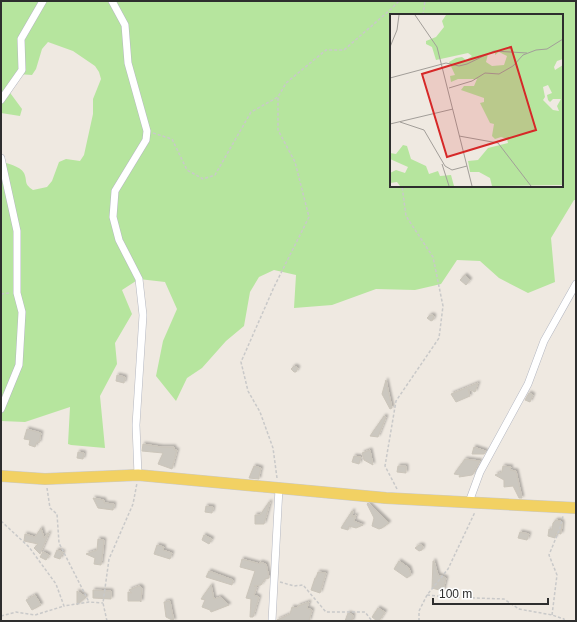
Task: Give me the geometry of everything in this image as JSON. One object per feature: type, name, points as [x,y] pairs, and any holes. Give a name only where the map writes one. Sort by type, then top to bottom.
[{"type":"main road","points":[[1,476],[45,479],[138,475],[402,499],[576,508]]},
{"type":"street","points":[[1,100],[22,70],[21,39],[43,1]]},
{"type":"street","points":[[112,1],[125,25],[128,63],[147,131],[146,140],[115,191],[114,217],[119,240],[139,279],[143,315],[136,425],[138,475]]},
{"type":"street","points":[[1,158],[17,231],[17,293],[22,312],[19,365],[1,409]]},
{"type":"street","points":[[474,503],[480,472],[528,384],[544,341],[576,284]]},
{"type":"street","points":[[272,621],[279,488]]},
{"type":"path","points":[[279,488],[273,448],[260,412],[248,391],[241,362],[274,287],[309,217],[295,162],[278,130],[278,97],[286,83],[326,50],[344,50],[399,1]]},
{"type":"path","points":[[423,14],[425,1]]},
{"type":"path","points":[[147,131],[172,139],[187,170],[203,180],[215,175],[251,112],[278,97]]},
{"type":"path","points":[[402,187],[406,216],[433,257],[443,306],[439,338],[396,401],[384,466],[402,499]]},
{"type":"path","points":[[1,294],[17,293]]},
{"type":"path","points":[[107,621],[103,603],[109,559],[133,504],[138,475]]},
{"type":"path","points":[[45,479],[50,508],[57,514],[59,543],[89,602]]},
{"type":"path","points":[[419,621],[419,611],[427,595],[448,569],[474,503]]},
{"type":"path","points":[[552,615],[557,575],[549,555],[560,528],[564,508]]},
{"type":"path","points":[[1,521],[29,547],[56,584],[64,606]]},
{"type":"path","points":[[275,581],[294,586],[303,585],[326,612],[365,612],[372,621]]},
{"type":"path","points":[[427,595],[504,599],[519,609],[552,615],[564,619],[564,621]]},
{"type":"path","points":[[1,616],[16,612],[35,615],[64,606],[89,602],[103,603]]},
{"type":"green space","points":[[1,1],[576,1],[576,200],[574,200],[551,238],[555,282],[528,293],[499,278],[480,261],[457,260],[441,284],[415,290],[376,289],[332,305],[294,308],[296,275],[274,270],[259,277],[250,292],[244,326],[226,341],[202,368],[187,378],[176,401],[156,376],[163,341],[177,309],[165,282],[139,279],[122,290],[132,314],[115,343],[117,364],[100,396],[105,448],[68,444],[70,407],[25,422],[1,421],[1,161],[17,167],[22,171],[27,184],[33,190],[47,187],[52,181],[59,162],[66,159],[80,161],[84,155],[93,114],[93,99],[101,79],[99,72],[95,66],[73,51],[48,42],[42,49],[36,69],[32,75],[18,74],[8,90],[22,109],[20,116],[1,113]]},
{"type":"building","points":[[465,275],[470,280],[466,285],[460,280]]},
{"type":"building","points":[[430,315],[434,316],[433,320],[431,321],[427,318]]},
{"type":"building","points":[[294,366],[298,368],[296,372],[291,369]]},
{"type":"building","points":[[117,375],[125,377],[124,383],[116,381]]},
{"type":"building","points":[[386,380],[392,408],[390,409],[382,394]]},
{"type":"building","points":[[478,383],[475,392],[468,389],[470,396],[456,402],[451,394]]},
{"type":"building","points":[[529,393],[533,395],[530,402],[525,400]]},
{"type":"building","points":[[384,416],[386,417],[378,437],[370,436]]},
{"type":"building","points":[[27,429],[41,433],[39,443],[37,442],[35,447],[29,445],[30,440],[24,439]]},
{"type":"building","points":[[143,444],[161,447],[174,447],[174,450],[177,450],[172,469],[158,464],[163,453],[142,451]]},
{"type":"building","points":[[474,447],[486,451],[484,454],[472,454]]},
{"type":"building","points":[[370,450],[373,465],[364,460],[362,453]]},
{"type":"building","points":[[78,452],[84,453],[83,459],[77,458]]},
{"type":"building","points":[[354,456],[361,457],[359,464],[352,462]]},
{"type":"building","points":[[465,459],[480,461],[472,475],[459,477],[460,475],[454,474]]},
{"type":"building","points":[[254,466],[261,468],[259,479],[249,478]]},
{"type":"building","points":[[398,466],[406,466],[406,473],[397,472]]},
{"type":"building","points":[[503,466],[511,467],[510,470],[516,471],[522,498],[519,498],[513,486],[504,487],[504,480],[495,475],[502,472]]},
{"type":"building","points":[[93,498],[104,500],[104,503],[114,504],[113,510],[98,508]]},
{"type":"building","points":[[269,502],[264,524],[255,524],[255,515],[260,515]]},
{"type":"building","points":[[368,503],[389,523],[379,529],[372,526],[374,518],[367,504]]},
{"type":"building","points":[[206,506],[213,507],[212,513],[205,512]]},
{"type":"building","points":[[352,511],[352,517],[356,515],[354,521],[363,525],[356,528],[349,526],[348,530],[341,528]]},
{"type":"building","points":[[556,520],[561,521],[562,525],[561,534],[556,533],[555,538],[548,536],[549,529],[552,530],[553,523]]},
{"type":"building","points":[[41,528],[44,538],[49,533],[40,554],[34,548],[38,544],[24,541],[25,534],[35,537]]},
{"type":"building","points":[[520,532],[529,534],[527,540],[518,538]]},
{"type":"building","points":[[204,535],[212,539],[209,544],[202,540]]},
{"type":"building","points":[[98,539],[104,540],[101,565],[94,564],[95,558],[86,554],[97,550]]},
{"type":"building","points":[[157,545],[164,547],[163,550],[172,553],[170,559],[154,554]]},
{"type":"building","points":[[419,545],[423,546],[422,550],[419,551],[415,548]]},
{"type":"building","points":[[57,550],[63,552],[60,559],[54,557]]},
{"type":"building","points":[[43,552],[49,555],[46,560],[40,557]]},
{"type":"building","points":[[242,559],[260,564],[260,562],[266,564],[269,577],[265,579],[261,585],[254,586],[257,587],[254,595],[259,597],[253,617],[250,617],[251,599],[246,598],[255,571],[240,567]]},
{"type":"building","points":[[399,561],[409,568],[411,575],[407,578],[394,569]]},
{"type":"building","points":[[433,561],[438,575],[446,578],[443,591],[432,588]]},
{"type":"building","points":[[209,571],[233,580],[232,585],[206,577]]},
{"type":"building","points":[[318,572],[326,573],[320,593],[311,590]]},
{"type":"building","points":[[211,585],[214,599],[220,597],[229,605],[211,612],[210,610],[202,607],[205,600],[201,599]]},
{"type":"building","points":[[139,586],[142,588],[141,602],[128,601],[128,592],[132,593],[129,590]]},
{"type":"building","points":[[93,590],[111,591],[111,599],[93,598]]},
{"type":"building","points":[[77,591],[86,597],[77,605]]},
{"type":"building","points":[[35,595],[41,605],[32,610],[26,600]]},
{"type":"building","points":[[170,601],[174,621],[166,617],[164,602]]},
{"type":"building","points":[[309,602],[307,608],[312,610],[309,621],[277,621],[290,614],[292,607],[297,608],[298,606]]},
{"type":"building","points":[[378,608],[385,612],[379,621],[377,621],[372,617]]},
{"type":"building","points":[[348,613],[353,615],[352,621],[345,621]]}]
